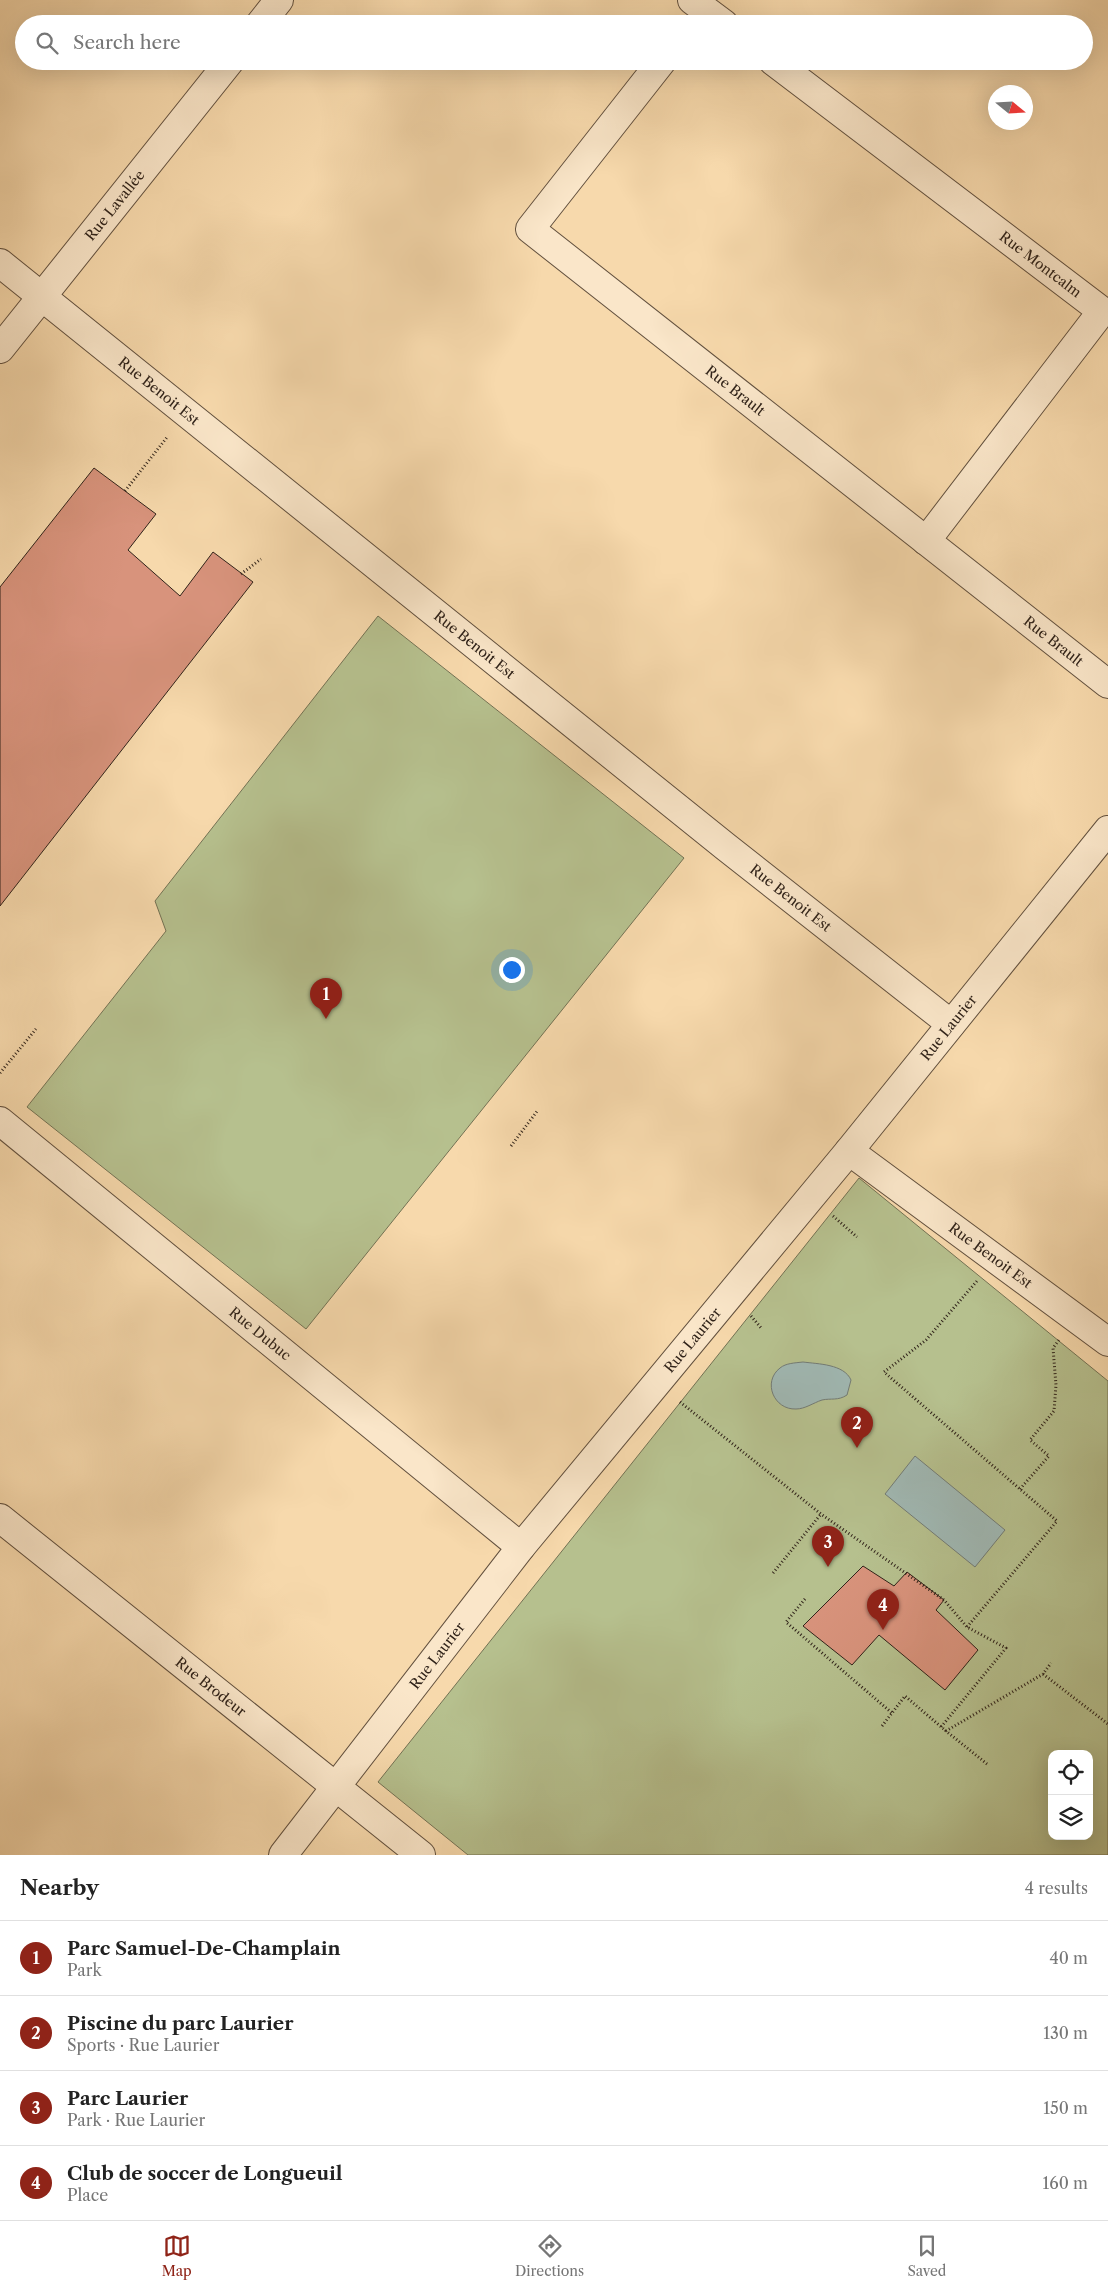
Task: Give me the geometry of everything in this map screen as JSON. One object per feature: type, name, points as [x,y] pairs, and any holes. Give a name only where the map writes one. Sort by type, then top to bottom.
[{"type":"street","name":"Rue Lavallée","points":[[0,349],[223,70]]},
{"type":"street","name":"Rue Brault","points":[[655,70],[530,229],[1108,684]]},
{"type":"street","name":"Rue Montcalm","points":[[785,70],[1102,311],[926,541]]},
{"type":"street","name":"Rue Benoit Est","points":[[0,263],[718,840],[951,1024]]},
{"type":"street","name":"Rue Laurier","points":[[283,1855],[522,1547],[849,1151],[1108,830]]},
{"type":"street","name":"Rue Dubuc","points":[[0,1121],[522,1547]]},
{"type":"street","name":"Rue Benoit Est","points":[[849,1151],[1108,1342]]},
{"type":"street","name":"Rue Brodeur","points":[[0,1518],[421,1855]]},
{"type":"path","points":[[125,491],[186,413]]},
{"type":"path","points":[[241,574],[261,559]]},
{"type":"path","points":[[0,1073],[36,1029]]},
{"type":"path","points":[[511,1146],[538,1110]]},
{"type":"path","points":[[967,1627],[1057,1521],[884,1372],[926,1340],[969,1292],[994,1258]]},
{"type":"path","points":[[1020,1489],[1049,1456],[1030,1440],[1054,1411],[1056,1385],[1053,1348],[1075,1318]]},
{"type":"path","points":[[656,1384],[821,1514],[944,1600],[967,1627],[1006,1648],[941,1727]]},
{"type":"path","points":[[773,1573],[821,1514]]},
{"type":"path","points":[[806,1599],[786,1622],[892,1713]]},
{"type":"path","points":[[946,1731],[1043,1674],[1050,1663]]},
{"type":"path","points":[[1043,1674],[1108,1724]]},
{"type":"path","points":[[882,1726],[904,1696],[987,1764]]},
{"type":"green space","points":[[378,616],[684,858],[306,1329],[27,1107],[166,931],[155,901]]},
{"type":"green space","points":[[859,1178],[1108,1381],[1108,1855],[468,1855],[378,1782]]},
{"type":"water","points":[[803,1362],[823,1364],[843,1371],[851,1380],[847,1395],[838,1399],[822,1400],[799,1409],[788,1408],[782,1405],[773,1394],[772,1380],[780,1368],[785,1365]]},
{"type":"water","points":[[915,1456],[1005,1530],[975,1567],[885,1494]]},
{"type":"building","points":[[94,468],[156,514],[128,550],[180,596],[213,552],[253,582],[0,906],[0,587]]},
{"type":"building","points":[[863,1566],[894,1586],[907,1572],[944,1600],[936,1610],[978,1650],[945,1690],[879,1635],[852,1665],[803,1626]]},
{"type":"place","name":"Parc Samuel-De-Champlain","points":[[326,1019]]},
{"type":"place","name":"Piscine du parc Laurier","points":[[857,1448]]},
{"type":"place","name":"Parc Laurier","points":[[828,1567]]},
{"type":"place","name":"Club de soccer de Longueuil","points":[[883,1630]]}]
